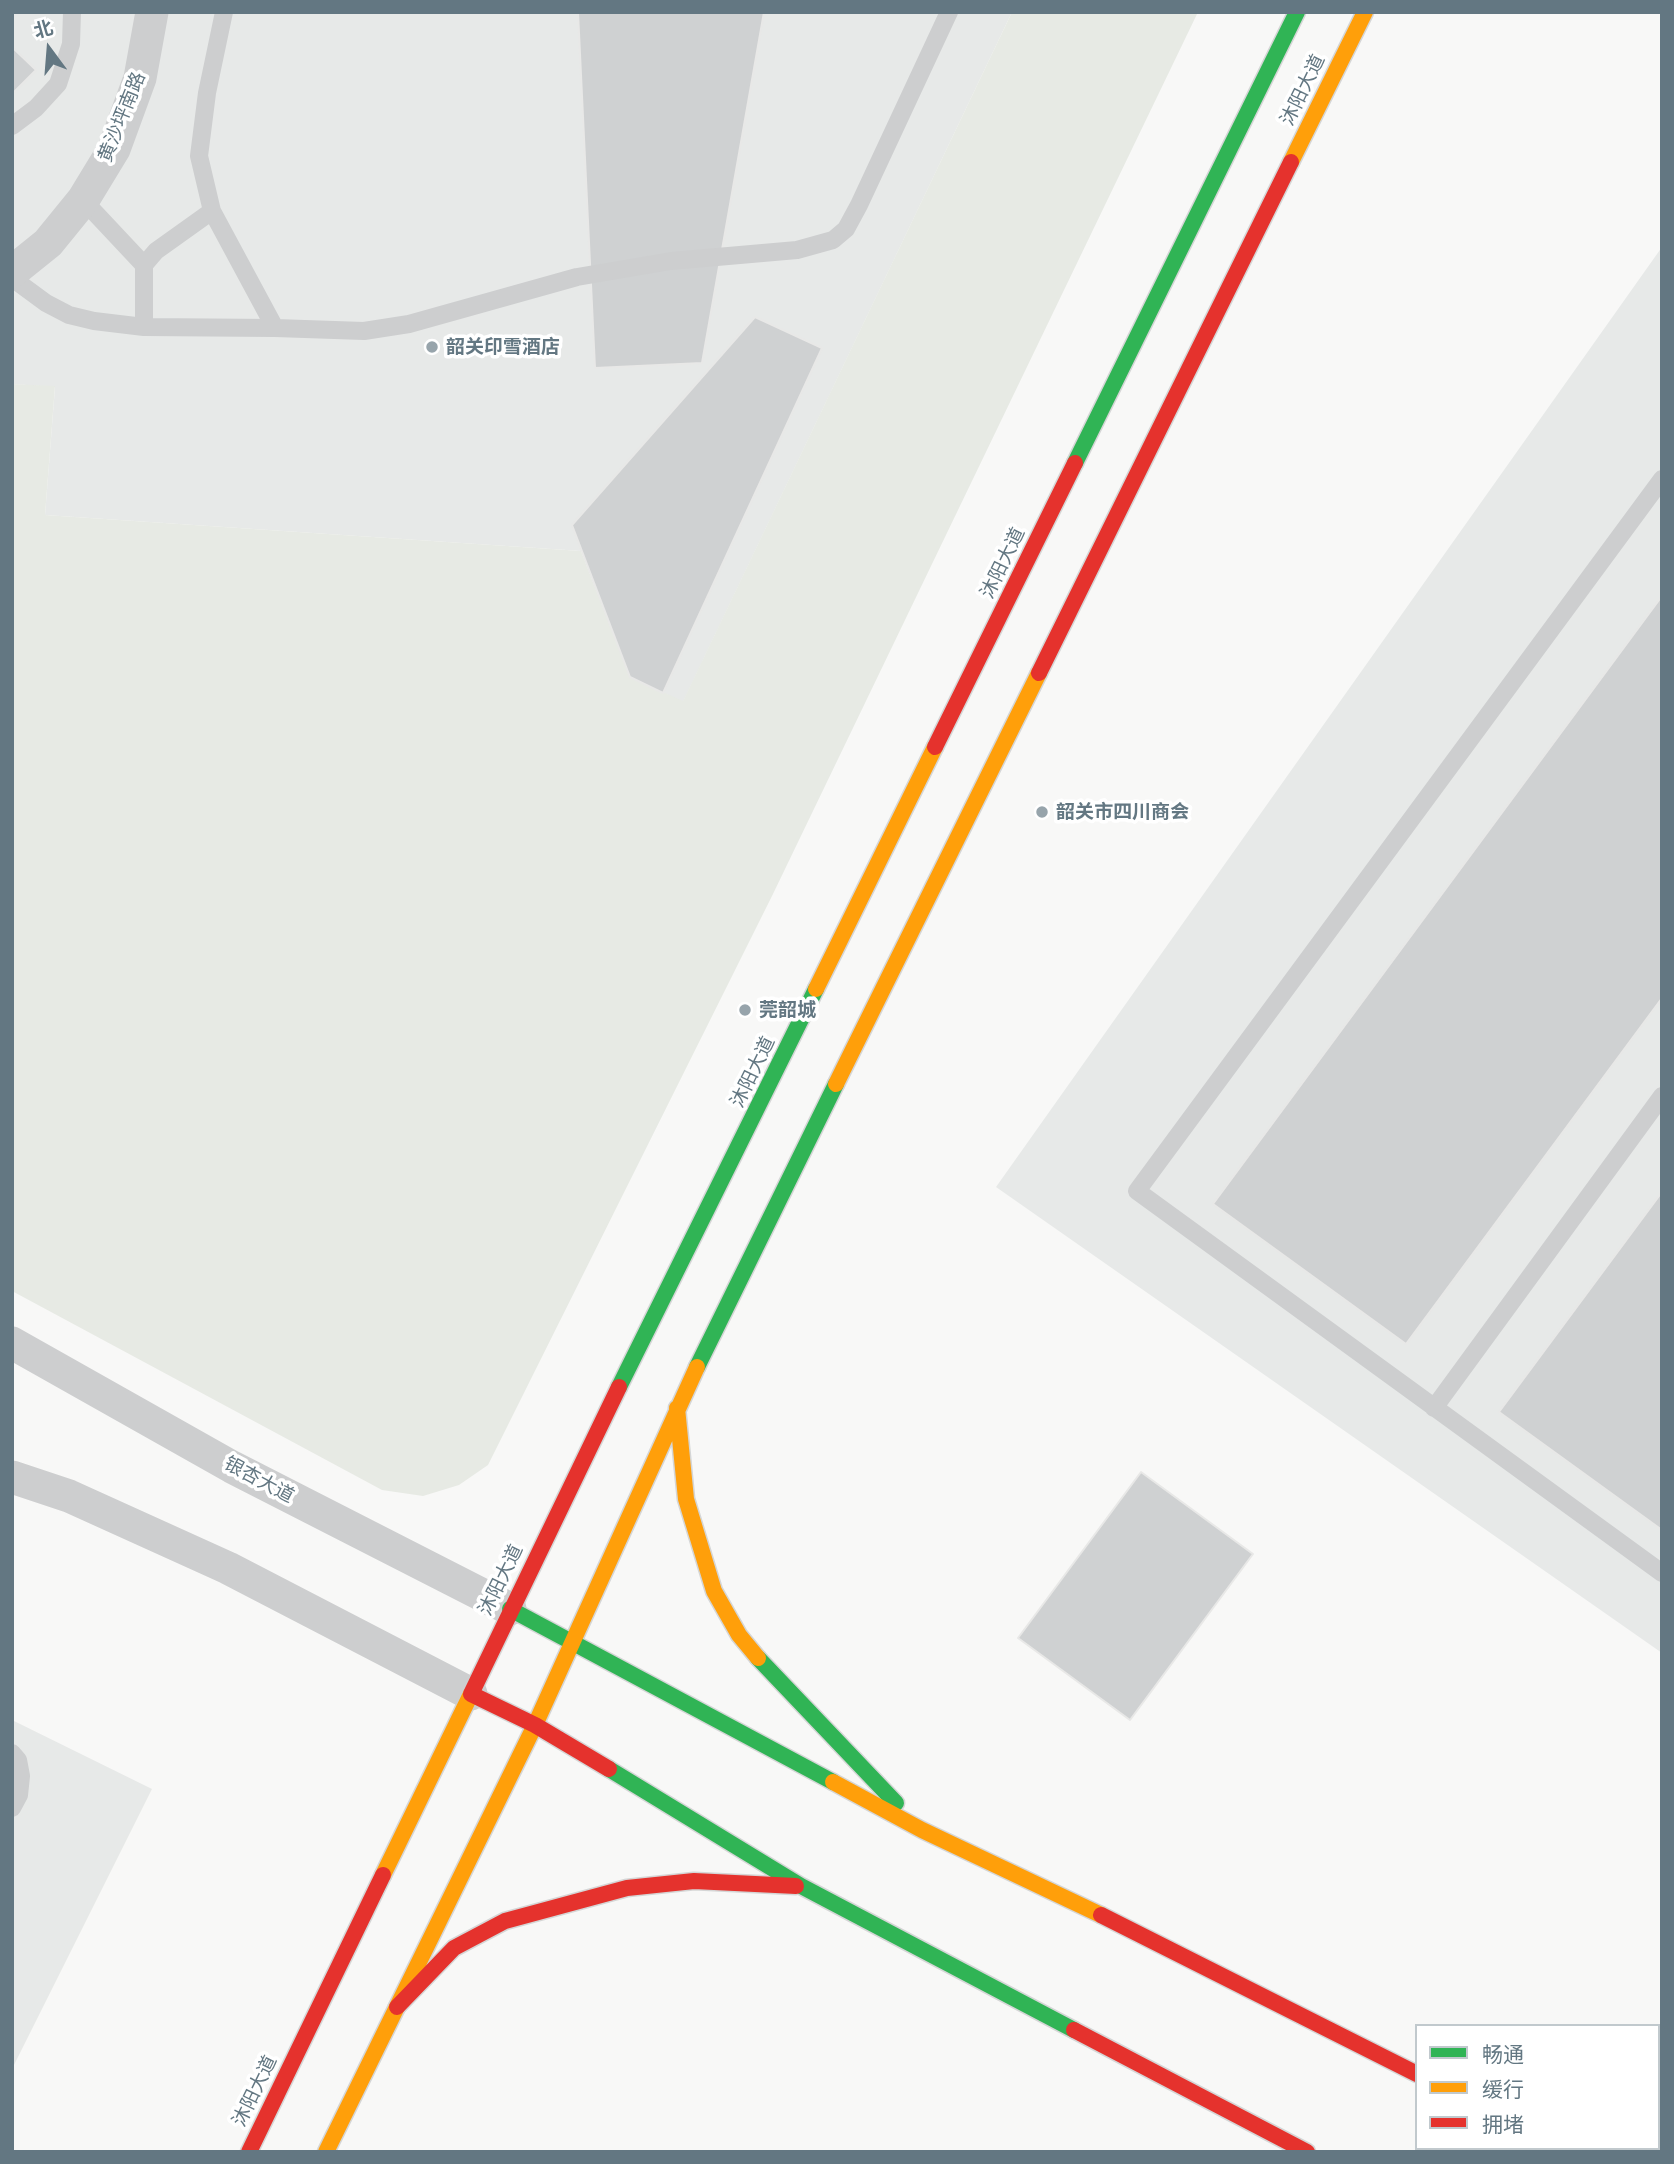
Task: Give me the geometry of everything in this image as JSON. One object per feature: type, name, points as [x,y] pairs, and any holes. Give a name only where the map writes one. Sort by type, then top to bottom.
[{"type":"main road","name":"沐阳大道","points":[[249,2152],[510,1609],[1297,12]]},
{"type":"main road","name":"沐阳大道","points":[[326,2152],[535,1725],[677,1407],[1365,12]]},
{"type":"main road","points":[[677,1407],[689,1511],[714,1591],[739,1636],[783,1687],[922,1830]]},
{"type":"main road","points":[[510,1609],[922,1830],[1171,1948],[1415,2073]]},
{"type":"main road","points":[[471,1693],[535,1725],[801,1886],[1307,2152]]},
{"type":"main road","points":[[397,2007],[454,1948],[505,1921],[558,1905],[627,1888],[694,1881],[801,1886]]},
{"type":"street","name":"黄沙坪南路","points":[[12,272],[48,243],[83,200],[114,149],[136,90],[152,12]]},
{"type":"street","name":"银杏大道","points":[[12,1343],[232,1467],[510,1609]]},
{"type":"street","points":[[12,1477],[69,1496],[215,1562],[471,1693]]},
{"type":"lane","points":[[12,126],[36,108],[58,84],[71,44],[72,12]]},
{"type":"lane","points":[[224,12],[207,93],[199,156],[212,211],[275,328]]},
{"type":"lane","points":[[12,278],[46,303],[69,315],[144,327],[364,331],[385,329],[577,277],[671,261],[797,250],[833,240],[846,229],[859,205],[949,12]]},
{"type":"lane","points":[[83,200],[144,265]]},
{"type":"lane","points":[[144,327],[144,265],[156,251],[212,211]]},
{"type":"lane","points":[[1662,479],[1137,1191],[1662,1573]]},
{"type":"lane","points":[[1434,1408],[1662,1096]]},
{"type":"lane","points":[[12,1752],[18,1760],[21,1776],[19,1795],[12,1808]]},
{"type":"shaded area","name":"韶关印雪酒店","points":[[12,12],[1012,12],[683,702],[630,677],[581,551],[45,515],[55,387],[12,384]]},
{"type":"shaded area","points":[[1012,12],[1198,12],[772,896],[488,1465],[459,1485],[423,1496],[382,1490],[12,1291],[12,384],[55,386],[45,515],[581,551],[630,677],[683,701]]},
{"type":"shaded area","points":[[1662,247],[1662,1653],[996,1187]]},
{"type":"shaded area","points":[[12,1720],[152,1789],[12,2069]]},
{"type":"building","points":[[578,12],[764,12],[702,363],[595,368]]},
{"type":"building","points":[[12,47],[36,70],[12,94]]},
{"type":"building","points":[[755,317],[822,348],[663,693],[630,677],[572,525]]},
{"type":"building","points":[[1662,596],[1662,998],[1406,1344],[1213,1204]]},
{"type":"building","points":[[1662,1192],[1662,1530],[1499,1412]]},
{"type":"building","points":[[1141,1472],[1253,1554],[1130,1720],[1018,1638]]},
{"type":"traffic: fast","points":[[1075,463],[1297,12]]},
{"type":"traffic: fast","points":[[619,1387],[816,989]]},
{"type":"traffic: fast","points":[[697,1367],[836,1084]]},
{"type":"traffic: fast","points":[[510,1609],[833,1782]]},
{"type":"traffic: fast","points":[[758,1658],[896,1803]]},
{"type":"traffic: fast","points":[[609,1769],[801,1886],[1074,2030]]},
{"type":"traffic: slow","points":[[1291,162],[1365,12]]},
{"type":"traffic: slow","points":[[836,1084],[1039,673]]},
{"type":"traffic: slow","points":[[816,989],[935,747]]},
{"type":"traffic: slow","points":[[535,1725],[697,1367]]},
{"type":"traffic: slow","points":[[677,1408],[686,1499],[714,1591],[739,1635],[758,1658]]},
{"type":"traffic: slow","points":[[383,1875],[471,1694]]},
{"type":"traffic: slow","points":[[326,2152],[535,1725]]},
{"type":"traffic: slow","points":[[833,1782],[922,1830],[1101,1915]]},
{"type":"traffic: jam","points":[[1039,673],[1291,162]]},
{"type":"traffic: jam","points":[[935,747],[1075,463]]},
{"type":"traffic: jam","points":[[609,1769],[535,1725],[471,1694],[619,1387]]},
{"type":"traffic: jam","points":[[249,2152],[383,1875]]},
{"type":"traffic: jam","points":[[397,2007],[454,1948],[505,1921],[627,1888],[694,1881],[796,1886]]},
{"type":"traffic: jam","points":[[1101,1915],[1415,2073]]},
{"type":"traffic: jam","points":[[1074,2030],[1307,2152]]},
{"type":"traffic: jam","points":[[1566,2150],[1569,2152]]},
{"type":"place","name":"韶关印雪酒店","points":[[432,347]]},
{"type":"place","name":"韶关市四川商会","points":[[1042,812]]},
{"type":"place","name":"莞韶城","points":[[745,1010]]}]
